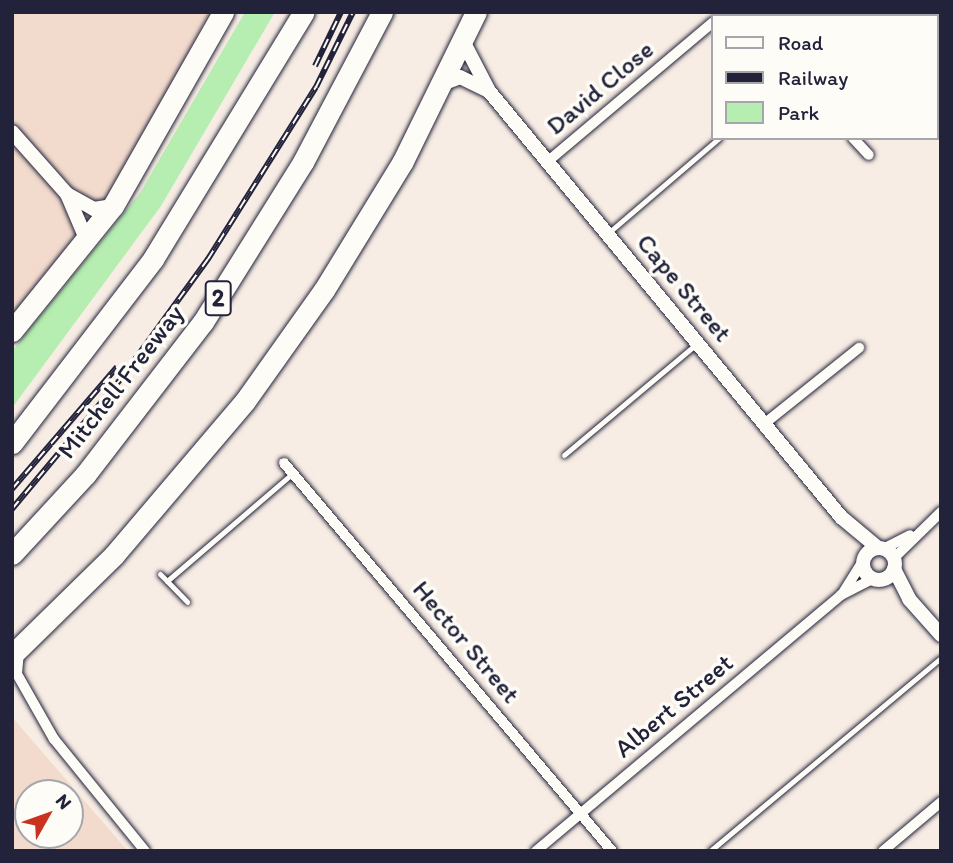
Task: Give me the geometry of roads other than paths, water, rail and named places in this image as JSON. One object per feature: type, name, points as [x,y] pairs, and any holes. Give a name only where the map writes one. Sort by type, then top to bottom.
[{"type":"highway","points":[[12,331],[113,206],[223,12]]},
{"type":"highway","name":"Mitchell Freeway","points":[[12,443],[153,260],[304,12]]},
{"type":"highway","name":"Mitchell Freeway","points":[[12,554],[85,475],[203,322],[303,162],[382,12]]},
{"type":"highway","points":[[16,651],[114,555],[245,401],[324,290],[442,84],[476,12]]},
{"type":"street","name":"David Close","points":[[547,162],[712,23]]},
{"type":"street","name":"Cape Street","points":[[463,41],[489,91],[841,517],[887,556],[909,599],[941,635]]},
{"type":"street","name":"Cape Street","points":[[442,84],[460,77],[489,91]]},
{"type":"street","points":[[12,132],[67,194],[87,241]]},
{"type":"street","points":[[855,140],[869,155]]},
{"type":"street","points":[[67,194],[94,209],[113,206]]},
{"type":"street","points":[[764,424],[859,348]]},
{"type":"street","name":"Hector Street","points":[[284,463],[612,851]]},
{"type":"street","points":[[875,579],[887,556],[941,512]]},
{"type":"street","name":"Cape Street","points":[[841,517],[875,579],[909,599]]},
{"type":"street","points":[[863,560],[887,556]]},
{"type":"street","name":"Albert Street","points":[[841,596],[863,560]]},
{"type":"street","name":"Albert Street","points":[[536,851],[841,596],[875,579]]},
{"type":"street","points":[[16,651],[17,674],[54,739],[145,851]]},
{"type":"street","points":[[883,851],[941,802]]},
{"type":"lane","points":[[607,234],[717,140]]},
{"type":"lane","points":[[564,455],[698,343]]},
{"type":"lane","points":[[167,581],[293,473]]},
{"type":"lane","points":[[160,574],[187,602]]},
{"type":"lane","points":[[710,851],[941,659]]},
{"type":"railway","points":[[315,66],[341,12]]},
{"type":"railway","points":[[12,509],[120,380],[208,259],[316,87],[353,12]]},
{"type":"railway","points":[[12,489],[117,367]]}]
